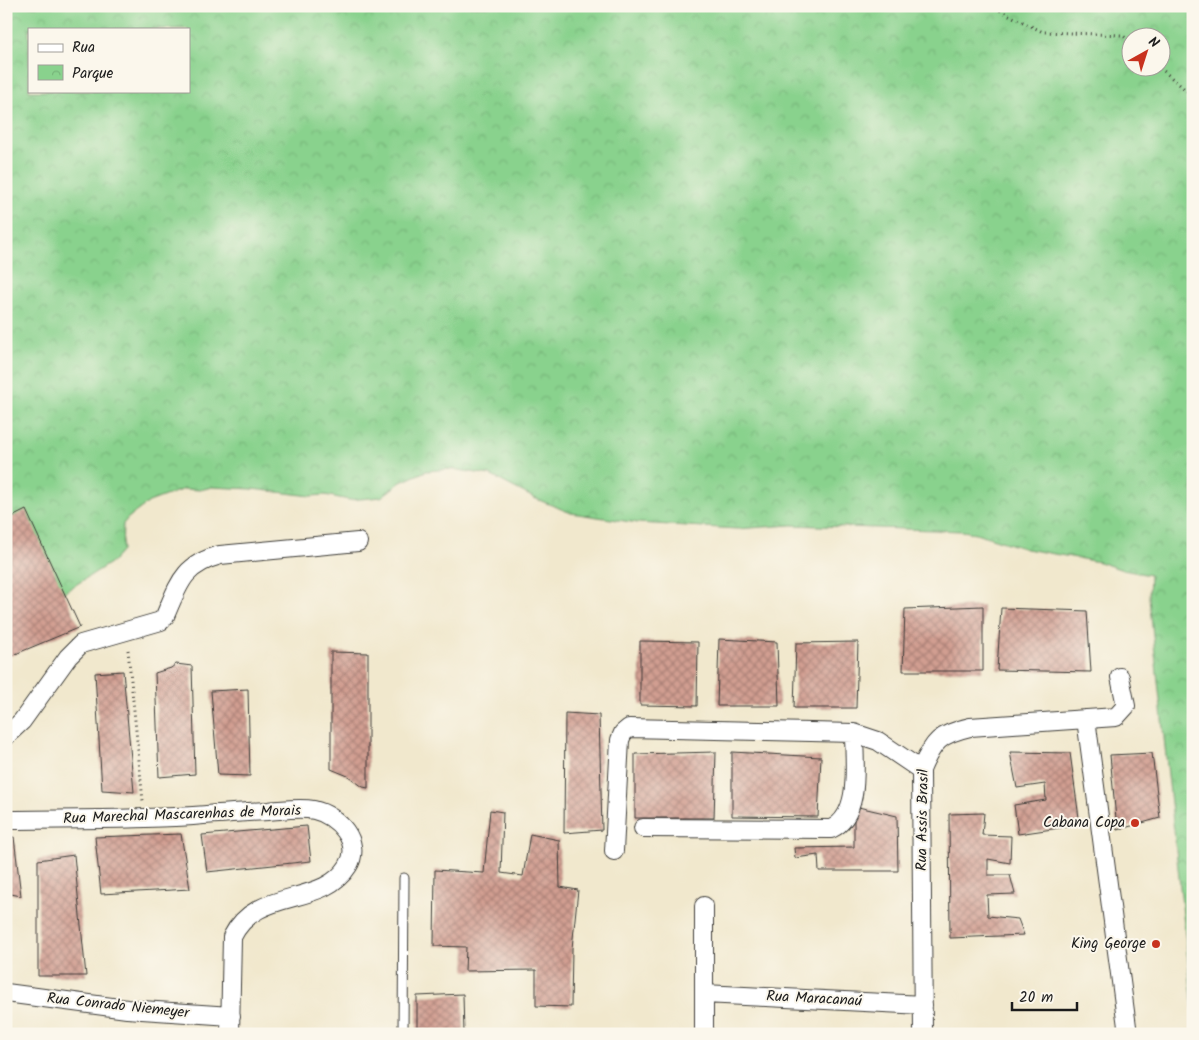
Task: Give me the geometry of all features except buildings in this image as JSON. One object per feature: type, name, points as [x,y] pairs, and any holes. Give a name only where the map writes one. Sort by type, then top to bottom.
[{"type":"street","points":[[6,736],[22,721],[68,657],[81,644],[161,621],[184,576],[192,566],[205,559],[220,555],[358,542]]},
{"type":"street","name":"Rua Assis Brasil","points":[[923,1034],[921,770],[931,747],[947,733],[970,727],[1110,718],[1123,712],[1126,706],[1120,678]]},
{"type":"street","points":[[1086,719],[1128,1034]]},
{"type":"street","points":[[614,851],[620,740],[623,733],[629,728],[854,732],[878,741],[921,770]]},
{"type":"street","points":[[643,828],[830,829],[839,826],[852,801],[854,732]]},
{"type":"street","name":"Rua Marechal Mascarenhas de Morais","points":[[6,820],[145,819],[302,809],[330,816],[345,829],[351,840],[352,854],[349,865],[339,877],[324,887],[268,904],[252,911],[239,923],[232,937],[230,1034]]},
{"type":"street","points":[[704,906],[704,1034]]},
{"type":"street","name":"Rua Conrado Niemeyer","points":[[6,993],[127,1009],[231,1016]]},
{"type":"street","name":"Rua Maracanaú","points":[[704,994],[923,1005]]},
{"type":"lane","points":[[403,1034],[404,878]]},
{"type":"path","points":[[992,6],[1043,32],[1122,35]]},
{"type":"path","points":[[1172,78],[1193,96]]},
{"type":"path","points":[[126,632],[145,819]]},
{"type":"green space","points":[[6,6],[1193,6],[1193,1008],[1149,598],[1150,575],[1123,570],[1099,562],[1026,549],[976,533],[962,531],[791,525],[737,529],[638,523],[571,513],[534,498],[490,475],[452,469],[426,471],[401,482],[381,497],[349,500],[325,495],[311,496],[252,489],[212,487],[200,490],[184,489],[149,502],[128,518],[123,524],[122,551],[113,561],[63,593],[6,613]]},
{"type":"place","name":"Cabana Copa","points":[[1135,823]]},
{"type":"place","name":"King George","points":[[1156,944]]}]
